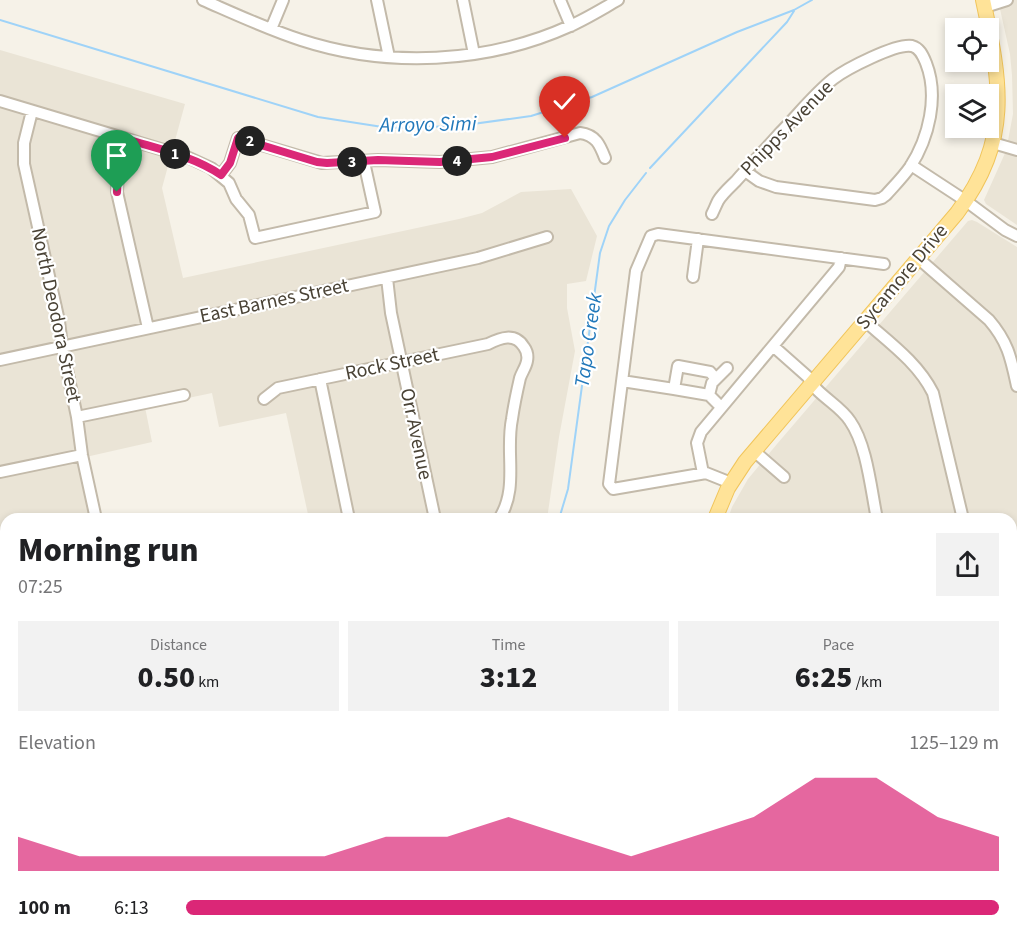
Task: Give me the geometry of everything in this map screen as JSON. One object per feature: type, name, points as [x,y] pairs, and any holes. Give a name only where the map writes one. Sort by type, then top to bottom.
[{"type":"main road","name":"Sycamore Drive","points":[[718,513],[731,483],[754,451],[919,259],[966,201],[980,178],[993,143],[998,107],[998,79],[984,3]]},
{"type":"street","points":[[203,0],[271,29],[329,48],[389,57],[430,58],[474,54],[524,43],[571,26],[618,0]]},
{"type":"street","points":[[271,29],[283,0]]},
{"type":"street","points":[[376,0],[389,57]]},
{"type":"street","points":[[462,0],[474,54]]},
{"type":"street","points":[[560,0],[571,26]]},
{"type":"street","points":[[984,3],[1007,0]]},
{"type":"street","name":"Phipps Avenue","points":[[712,214],[718,200],[834,78],[874,56],[909,46],[916,48],[923,56],[929,72],[932,91],[927,131],[911,165]]},
{"type":"street","points":[[0,101],[187,157],[211,168],[229,183],[236,198],[249,215],[255,238],[375,212],[364,162]]},
{"type":"street","name":"North Deodora Street","points":[[33,111],[24,142],[24,164],[59,321],[82,455],[95,513]]},
{"type":"street","points":[[221,175],[230,163],[238,138],[317,162],[378,160],[440,162],[492,157],[580,134],[588,134],[594,137],[605,158]]},
{"type":"street","points":[[126,139],[118,169],[117,192],[148,328]]},
{"type":"street","points":[[993,143],[1017,150]]},
{"type":"street","points":[[745,171],[759,181],[776,187],[875,200],[886,195],[911,165],[1017,236]]},
{"type":"street","points":[[731,483],[703,473],[613,489],[609,484],[636,271],[651,236],[658,234],[884,264]]},
{"type":"street","name":"East Barnes Street","points":[[0,360],[478,258],[548,237]]},
{"type":"street","points":[[693,277],[698,239]]},
{"type":"street","points":[[703,473],[697,443],[700,432],[839,267],[841,258]]},
{"type":"street","points":[[919,259],[998,331],[1006,345],[1017,386]]},
{"type":"street","name":"Orr Avenue","points":[[387,278],[391,313],[434,513]]},
{"type":"street","points":[[865,321],[915,365],[926,378],[933,393],[962,513]]},
{"type":"street","name":"Rock Street","points":[[264,399],[278,388],[488,344],[504,337],[511,337],[521,343],[527,353],[527,362],[521,376],[511,422],[512,480],[502,513]]},
{"type":"street","points":[[773,346],[842,411],[857,433],[863,450],[876,513]]},
{"type":"street","points":[[674,389],[678,366],[710,372],[716,379]]},
{"type":"street","points":[[709,394],[712,383],[727,368]]},
{"type":"street","points":[[320,379],[348,513]]},
{"type":"street","points":[[622,381],[709,394],[722,407]]},
{"type":"street","points":[[76,417],[184,395]]},
{"type":"street","points":[[754,451],[784,477]]},
{"type":"street","points":[[0,472],[82,455]]},
{"type":"shaded area","points":[[998,0],[1017,0],[1017,225],[986,204],[984,200],[1006,151],[1013,114],[1010,54]]},
{"type":"shaded area","points":[[0,50],[185,104],[162,188],[183,278],[459,219],[482,213],[521,192],[571,189],[597,236],[586,281],[567,284],[567,308],[575,351],[548,513],[308,513],[286,413],[219,427],[212,393],[145,407],[152,442],[77,459],[89,513],[0,513]]},
{"type":"shaded area","points":[[968,221],[977,222],[1017,247],[1017,513],[730,513],[748,479]]},
{"type":"waterway","name":"Arroyo Simi","points":[[0,20],[318,117],[389,128],[458,126],[531,116],[592,97],[737,32],[794,10],[812,0]]},
{"type":"waterway","name":"Tapo Creek","points":[[650,168],[787,22],[794,11]]},
{"type":"waterway","name":"Tapo Creek","points":[[561,513],[568,489],[600,253],[609,226],[646,173]]},
{"type":"route","points":[[117,192],[118,169],[126,139],[187,157],[221,175],[230,163],[238,138],[327,163],[378,160],[440,162],[492,157],[565,138]]}]
